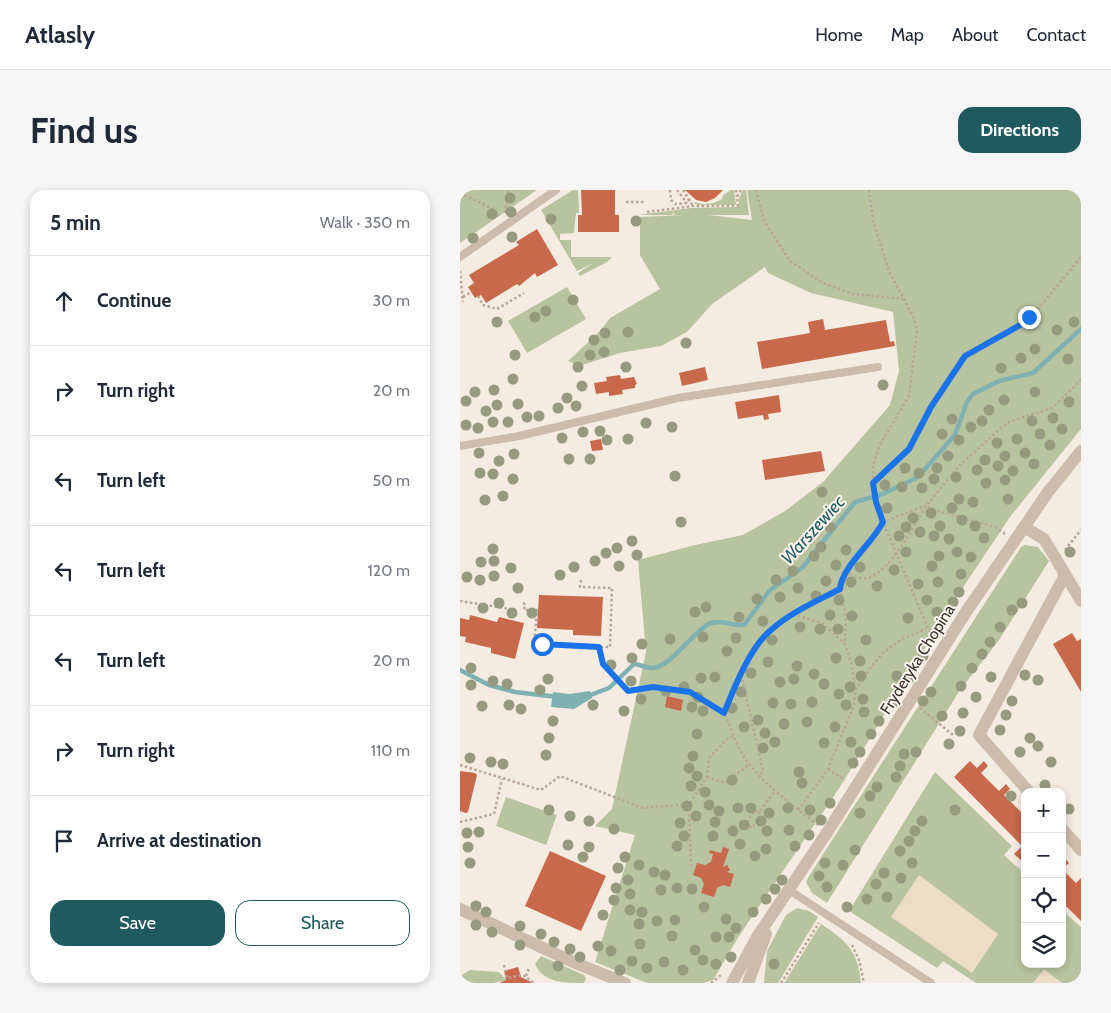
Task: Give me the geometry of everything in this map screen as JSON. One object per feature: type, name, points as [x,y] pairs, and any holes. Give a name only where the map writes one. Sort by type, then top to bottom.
[{"type":"street","name":"Fryderyka Chopina","points":[[732,983],[746,955],[966,612],[1024,527],[1081,451]]},
{"type":"street","points":[[1024,527],[1044,539],[1081,601]]},
{"type":"street","points":[[1025,788],[979,735],[1065,575]]},
{"type":"street","points":[[1066,833],[1081,850]]},
{"type":"street","name":"Fryderyka Chopina","points":[[748,983],[765,936],[789,890]]},
{"type":"street","points":[[460,909],[573,962],[625,983]]},
{"type":"lane","points":[[460,257],[556,190]]},
{"type":"lane","points":[[460,446],[519,436],[678,398],[878,367]]},
{"type":"lane","points":[[789,890],[931,983]]},
{"type":"path","points":[[507,224],[504,217],[508,190]]},
{"type":"path","points":[[670,190],[673,203],[688,203]]},
{"type":"path","points":[[677,190],[688,203]]},
{"type":"path","points":[[683,190],[693,206]]},
{"type":"path","points":[[647,212],[693,206],[735,206],[738,205],[736,190]]},
{"type":"path","points":[[737,197],[742,190]]},
{"type":"path","points":[[756,190],[764,221],[790,261],[823,282],[853,294],[903,299]]},
{"type":"path","points":[[869,190],[873,220],[889,271],[914,318],[916,330],[912,384],[909,396],[879,446],[873,466],[874,492],[883,522],[926,629],[935,644]]},
{"type":"path","points":[[460,193],[493,209],[507,224]]},
{"type":"path","points":[[688,203],[690,199]]},
{"type":"path","points":[[626,202],[646,202]]},
{"type":"path","points":[[873,483],[909,449],[931,407],[965,356],[1022,324],[1081,257]]},
{"type":"path","points":[[460,271],[463,302]]},
{"type":"path","points":[[463,297],[472,292]]},
{"type":"path","points":[[478,296],[483,305],[498,309],[524,293]]},
{"type":"path","points":[[846,572],[859,578],[870,577],[896,554],[927,505],[958,467],[1009,422],[1052,408],[1081,380]]},
{"type":"path","points":[[798,810],[828,769],[854,705],[855,691],[851,662],[845,644],[846,617],[840,589],[841,582],[846,572],[883,522],[927,505]]},
{"type":"path","points":[[927,505],[931,509],[995,527],[1002,532]]},
{"type":"path","points":[[1056,560],[1081,530]]},
{"type":"path","points":[[523,603],[525,604],[524,610],[536,610],[535,635],[542,644],[610,647],[612,588],[580,587],[580,580]]},
{"type":"path","points":[[724,713],[741,675],[756,648],[769,631],[793,614],[840,589]]},
{"type":"path","points":[[460,601],[511,610]]},
{"type":"path","points":[[793,614],[822,623],[845,644]]},
{"type":"path","points":[[855,691],[885,651],[904,638],[926,629]]},
{"type":"path","points":[[599,647],[603,664],[612,676],[628,691],[653,687],[690,692],[724,713],[749,764],[774,790],[819,826]]},
{"type":"path","points":[[741,675],[763,770],[760,776]]},
{"type":"path","points":[[934,718],[953,735]]},
{"type":"path","points":[[691,868],[689,804],[707,777],[710,758],[726,740],[734,736]]},
{"type":"path","points":[[707,777],[726,783],[749,764]]},
{"type":"path","points":[[460,765],[541,790],[560,776],[643,808],[689,804]]},
{"type":"path","points":[[828,769],[845,780]]},
{"type":"path","points":[[460,828],[461,821],[494,814],[503,778]]},
{"type":"path","points":[[759,812],[754,811],[746,824],[752,828],[761,815],[759,812],[774,790]]},
{"type":"path","points":[[814,833],[824,819]]},
{"type":"path","points":[[781,983],[819,921],[826,913]]},
{"type":"path","points":[[819,921],[826,926]]},
{"type":"path","points":[[847,938],[859,960],[864,983]]},
{"type":"path","points":[[504,965],[507,978],[526,976],[534,983]]},
{"type":"path","points":[[526,976],[529,968]]},
{"type":"path","points":[[711,983],[722,974]]},
{"type":"green space","points":[[460,190],[537,190],[460,243]]},
{"type":"green space","points":[[573,190],[578,190],[579,213],[576,213],[574,233],[560,234],[560,240],[571,240],[571,257],[612,257],[607,262],[580,276],[578,273],[593,263],[577,271],[541,210]]},
{"type":"green space","points":[[734,190],[736,205],[695,204],[695,202],[709,204],[715,202],[722,199],[723,195]]},
{"type":"green space","points":[[743,190],[746,190],[749,215],[708,215],[752,220],[747,190],[1081,190],[1081,429],[1010,517],[954,601],[840,787],[739,936],[713,980],[703,983],[647,983],[595,962],[635,835],[595,826],[612,809],[646,652],[638,560],[743,535],[785,511],[823,482],[890,405],[899,371],[893,312],[811,293],[768,273],[765,267],[712,304],[687,332],[661,346],[620,353],[579,366],[568,361],[600,331],[610,318],[660,289],[640,255],[640,217],[685,215],[674,215],[674,212],[672,215],[638,215],[691,208],[737,207]]},
{"type":"green space","points":[[567,287],[586,319],[527,353],[508,321]]},
{"type":"green space","points":[[1025,545],[1038,547],[1049,561],[999,640],[960,690],[827,903],[812,893],[806,882],[809,876],[1021,547]]},
{"type":"green space","points":[[935,772],[1012,846],[1004,855],[1021,870],[1021,968],[1066,968],[1066,914],[1081,927],[1081,983],[976,983],[943,961],[937,968],[849,911]]},
{"type":"green space","points":[[506,797],[557,815],[546,845],[496,826]]},
{"type":"green space","points":[[797,908],[809,911],[818,917],[778,983],[764,983],[767,951],[786,915]]},
{"type":"green space","points":[[821,924],[844,941],[854,954],[861,983],[784,983]]},
{"type":"green space","points":[[541,956],[584,975],[586,979],[584,983],[555,981],[543,975],[535,964]]},
{"type":"green space","points":[[470,970],[499,972],[506,980],[493,983],[460,983],[460,976]]},
{"type":"shaded area","points":[[919,875],[998,934],[972,973],[891,917]]},
{"type":"shaded area","points":[[1044,969],[1062,983],[1033,983]]},
{"type":"water","points":[[590,691],[592,698],[574,709],[551,707],[553,692],[570,694]]},
{"type":"building","points":[[581,190],[615,190],[615,215],[619,215],[619,232],[578,232],[578,215],[582,215]]},
{"type":"building","points":[[685,190],[723,190],[715,198],[706,202],[696,200]]},
{"type":"building","points":[[537,229],[558,265],[537,277],[535,273],[519,286],[517,284],[486,303],[481,295],[475,298],[468,287],[474,283],[469,275],[519,245],[516,242]]},
{"type":"building","points":[[823,319],[825,330],[886,320],[890,342],[894,341],[895,346],[762,369],[757,342],[810,333],[808,322]]},
{"type":"building","points":[[705,367],[708,380],[682,386],[679,373]]},
{"type":"building","points":[[620,375],[621,379],[634,377],[637,384],[635,388],[622,390],[623,394],[609,396],[609,392],[596,394],[594,383],[607,381],[606,377]]},
{"type":"building","points":[[779,395],[781,412],[768,414],[769,419],[764,420],[763,415],[738,419],[735,402]]},
{"type":"building","points":[[601,439],[603,450],[592,451],[590,441]]},
{"type":"building","points":[[821,451],[825,471],[765,480],[762,460]]},
{"type":"building","points":[[539,595],[603,597],[601,636],[573,635],[573,630],[537,628]]},
{"type":"building","points":[[470,615],[497,622],[499,617],[524,623],[515,659],[491,653],[491,648],[465,642],[466,637],[460,636],[460,618],[469,620]]},
{"type":"building","points":[[1072,633],[1077,641],[1081,639],[1081,692],[1053,644]]},
{"type":"building","points":[[667,696],[683,700],[681,711],[665,707]]},
{"type":"building","points":[[970,761],[977,768],[984,761],[988,766],[981,773],[999,791],[1006,784],[1010,789],[1004,795],[1021,812],[1021,845],[954,777]]},
{"type":"building","points":[[460,771],[477,775],[468,812],[466,813],[460,811]]},
{"type":"building","points":[[723,847],[729,849],[723,867],[727,865],[730,870],[727,872],[734,874],[730,887],[723,885],[717,888],[714,897],[701,893],[704,884],[701,878],[693,875],[697,863],[705,865],[711,862],[713,854],[709,853],[710,850],[721,853]]},
{"type":"building","points":[[1021,847],[1021,860],[1014,854]]},
{"type":"building","points":[[550,851],[606,876],[581,931],[525,906]]},
{"type":"building","points":[[1066,873],[1076,883],[1081,878],[1081,921],[1066,906]]},
{"type":"building","points":[[518,967],[521,977],[533,983],[499,983],[506,980],[504,971]]},
{"type":"waterway","name":"Warszewiec","points":[[588,696],[609,688],[634,664],[650,668],[659,667],[666,663],[701,629],[711,623],[720,622],[744,625],[770,590],[802,568],[855,502],[883,494],[918,477],[955,435],[967,402],[973,394],[999,381],[1033,373],[1081,329]]},
{"type":"waterway","name":"Warszewiec","points":[[460,670],[489,685],[515,692],[558,697]]},
{"type":"route","points":[[542,644],[599,647],[603,664],[608,672],[628,691],[653,687],[690,692],[724,713],[732,692],[756,648],[769,631],[788,617],[840,589],[846,572],[880,529],[883,522],[876,502],[873,483],[909,449],[931,407],[965,356],[1022,324],[1029,317]]}]
